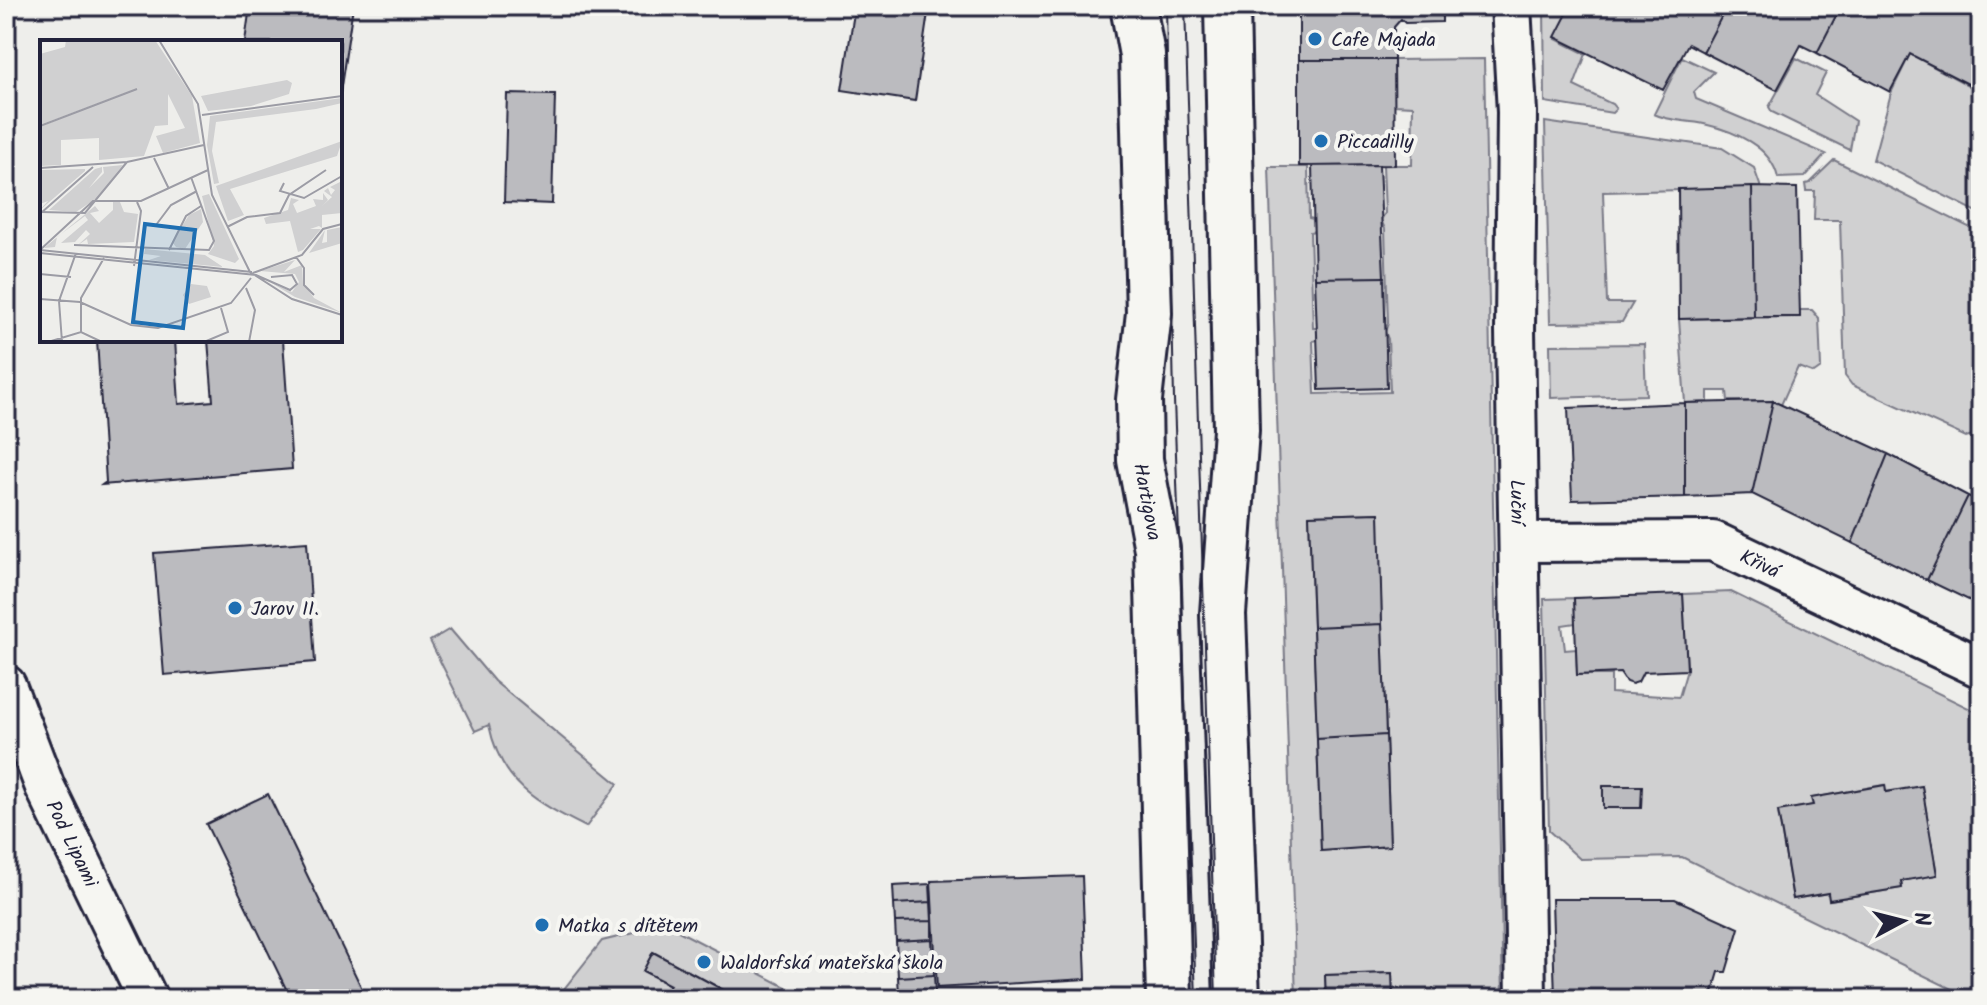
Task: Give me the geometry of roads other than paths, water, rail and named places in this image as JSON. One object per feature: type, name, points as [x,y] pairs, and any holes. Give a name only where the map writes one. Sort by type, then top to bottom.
[{"type":"main road","name":"Hartigova","points":[[1133,6],[1142,55],[1149,313],[1139,400],[1140,460],[1157,549],[1169,999]]},
{"type":"main road","points":[[1227,6],[1236,430],[1223,614],[1237,999]]},
{"type":"street","name":"Luční","points":[[1511,6],[1517,112],[1515,330],[1521,542],[1526,999]]},
{"type":"street","name":"Křivá","points":[[1521,542],[1713,541],[1981,668]]},
{"type":"street","name":"Pod Lipami","points":[[6,685],[45,787],[148,999]]},
{"type":"tram line","points":[[1166,6],[1174,400],[1196,999]]},
{"type":"tram line","points":[[1185,6],[1216,999]]},
{"type":"place","name":"Cafe Majada","points":[[1315,39]]},
{"type":"place","name":"Piccadilly","points":[[1321,141]]},
{"type":"place","name":"Jarov II.","points":[[235,608]]},
{"type":"place","name":"Matka s dítětem","points":[[542,925]]},
{"type":"place","name":"Waldorfská mateřská škola","points":[[704,962]]}]
